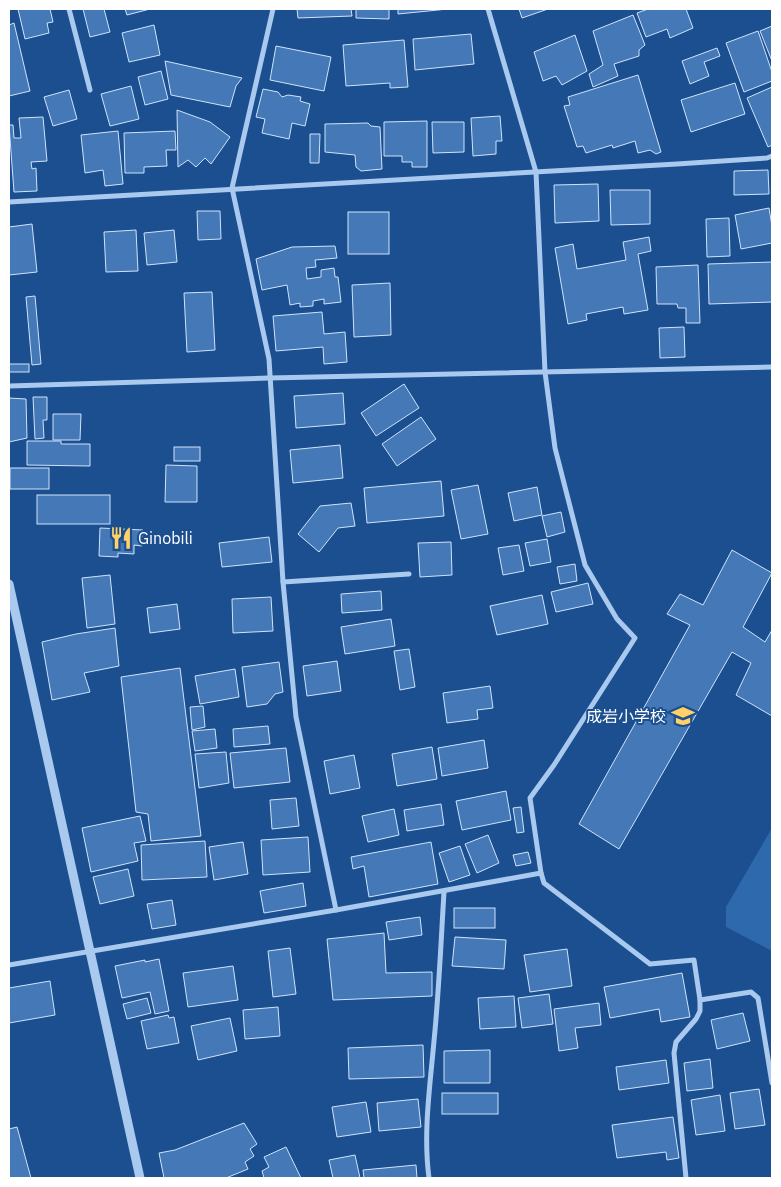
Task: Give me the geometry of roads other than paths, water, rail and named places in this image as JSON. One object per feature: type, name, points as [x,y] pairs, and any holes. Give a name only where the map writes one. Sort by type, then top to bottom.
[{"type":"street","points":[[69,9],[90,90]]},
{"type":"street","points":[[273,9],[232,188],[269,359],[282,582],[296,717],[336,910]]},
{"type":"street","points":[[488,9],[536,172],[545,372],[555,448],[585,565],[617,619],[635,638],[554,765],[530,798],[541,873],[544,883],[650,964],[694,960],[700,1011],[696,1019],[676,1042],[674,1053],[686,1178]]},
{"type":"street","points":[[9,202],[536,172],[767,158],[772,156]]},
{"type":"street","points":[[9,386],[772,366]]},
{"type":"street","points":[[282,582],[409,574]]},
{"type":"street","points":[[9,584],[140,1178]]},
{"type":"street","points":[[9,965],[444,892],[541,873]]},
{"type":"street","points":[[429,1178],[426,1132],[437,1012],[444,892]]},
{"type":"street","points":[[700,1000],[751,992],[758,998],[772,1083]]},
{"type":"place","name":"Ginobili","points":[[121,538]]},
{"type":"place","name":"成岩小学校","points":[[683,716]]}]
